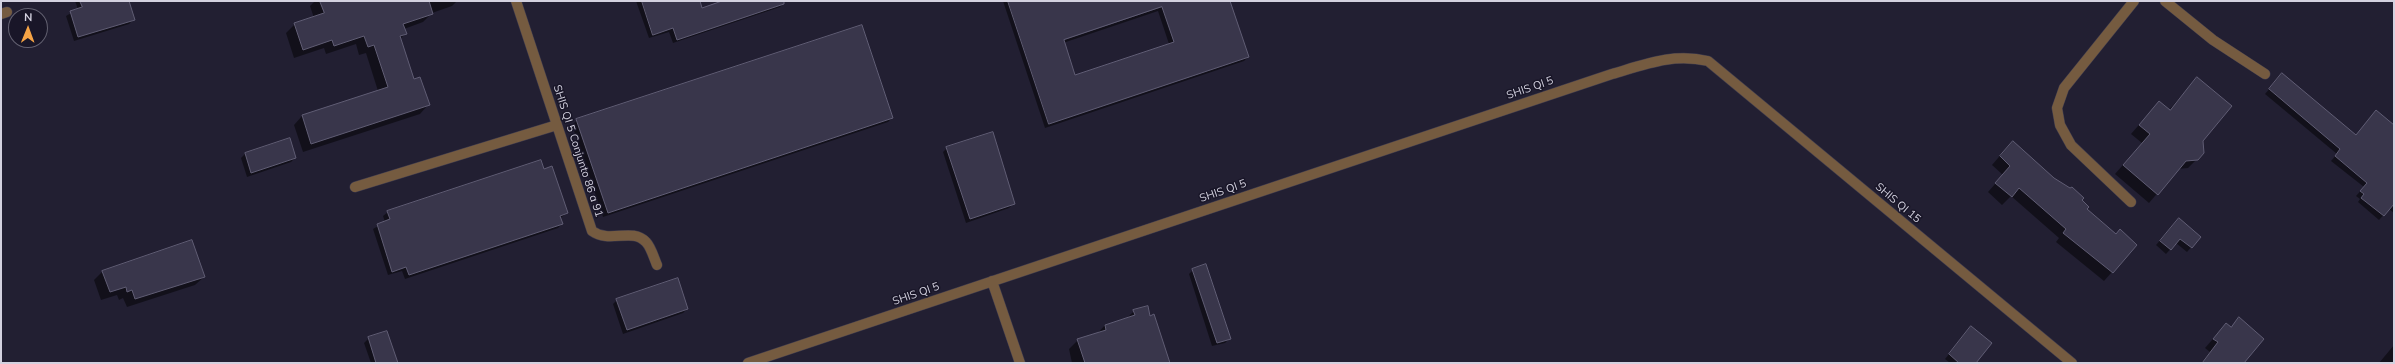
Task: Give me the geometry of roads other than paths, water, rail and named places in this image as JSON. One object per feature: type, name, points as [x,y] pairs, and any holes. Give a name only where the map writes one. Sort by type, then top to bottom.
[{"type":"street","name":"SHIS QI 5 Conjunto 86 a 91","points":[[516,1],[592,231],[600,236],[637,236],[646,242],[657,265]]},
{"type":"street","points":[[2131,202],[2071,145],[2060,125],[2057,108],[2064,88],[2134,1]]},
{"type":"street","points":[[2165,1],[2213,40],[2265,74]]},
{"type":"street","name":"SHIS QI 5","points":[[748,363],[1612,74],[1655,62],[1689,57],[1708,62]]},
{"type":"street","name":"SHIS QI 15","points":[[1708,62],[2072,363]]},
{"type":"street","points":[[355,187],[557,126]]},
{"type":"street","points":[[992,281],[1020,363]]}]
